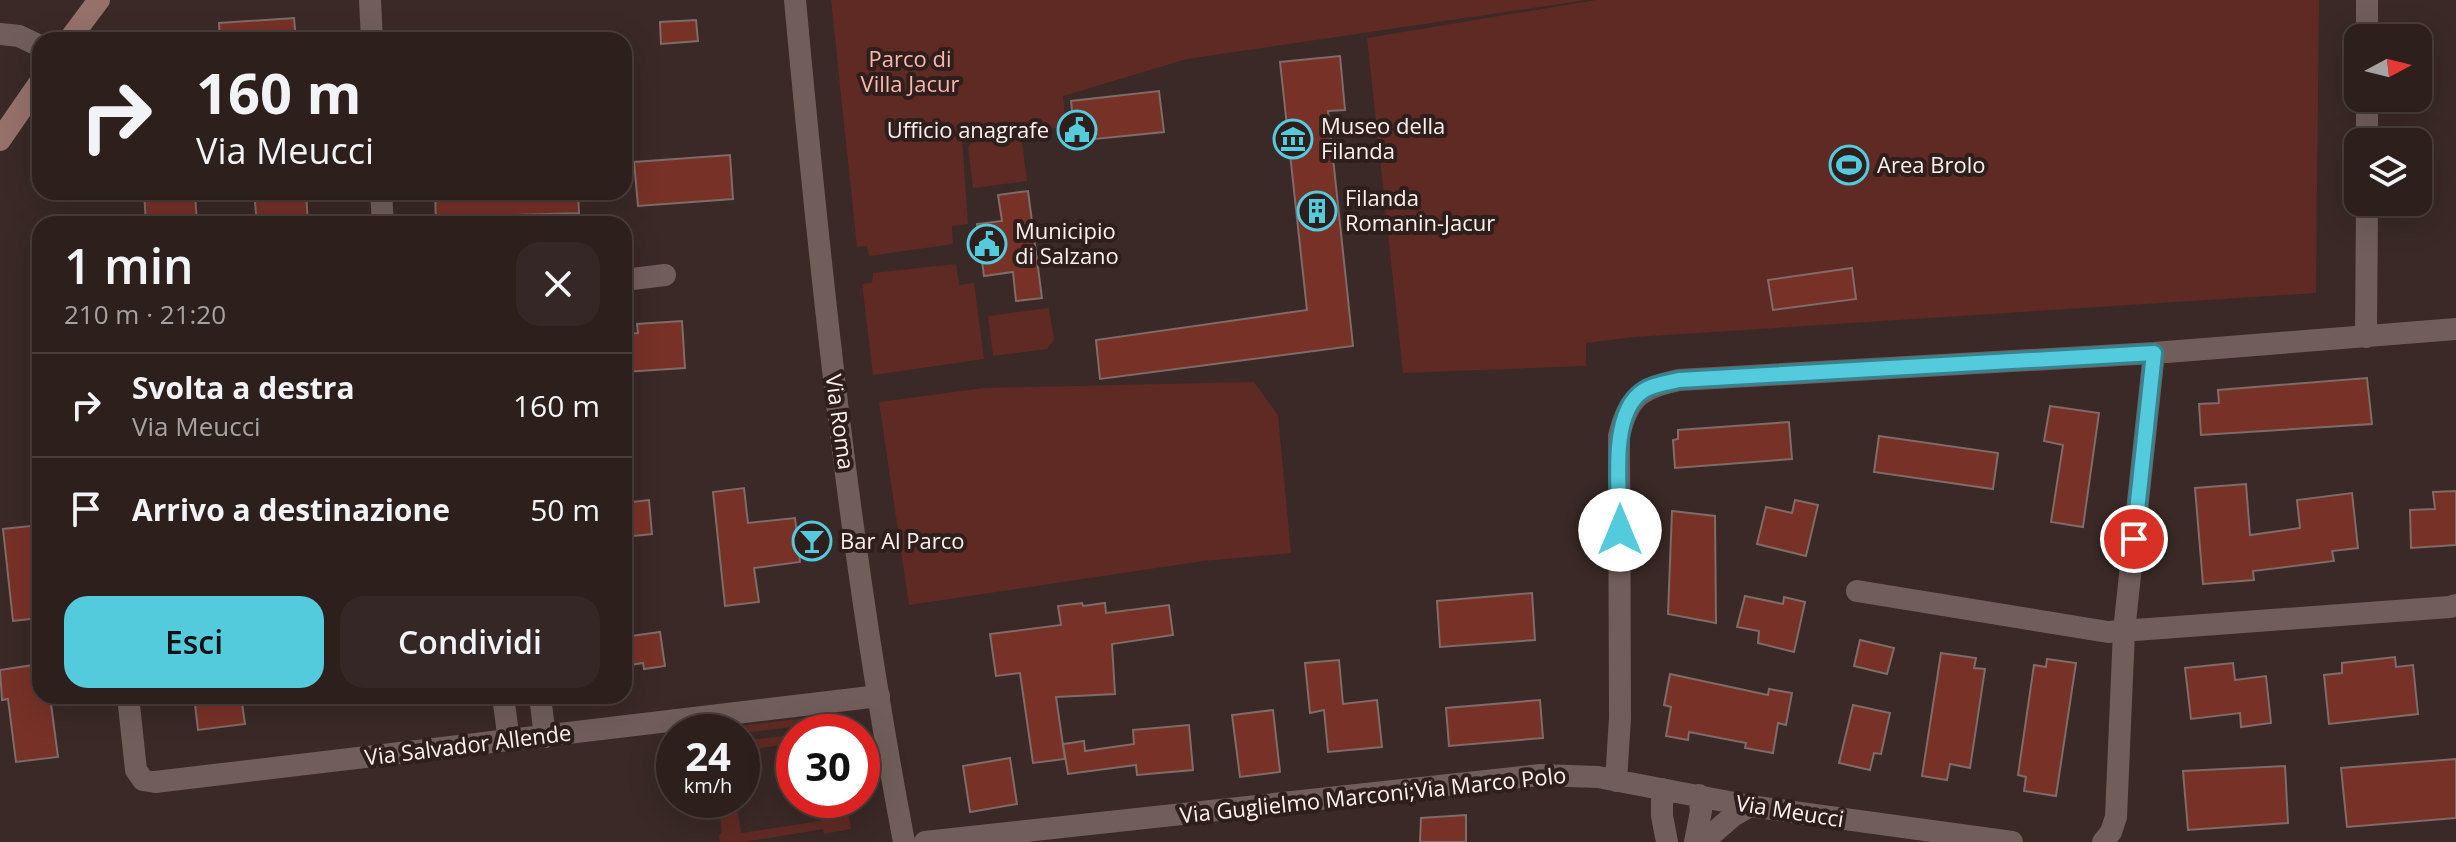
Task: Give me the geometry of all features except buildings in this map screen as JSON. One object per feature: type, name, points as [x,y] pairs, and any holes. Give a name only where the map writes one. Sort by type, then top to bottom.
[{"type":"main road","points":[[75,32],[99,0]]},
{"type":"main road","points":[[0,140],[32,94]]},
{"type":"street","points":[[370,0],[372,32]]},
{"type":"street","name":"Via Roma","points":[[795,0],[834,388],[879,696],[904,842]]},
{"type":"street","points":[[2367,0],[2367,24]]},
{"type":"street","points":[[0,34],[19,36],[32,42]]},
{"type":"street","points":[[2366,337],[2367,216]]},
{"type":"street","points":[[632,279],[665,275]]},
{"type":"street","points":[[1616,781],[1620,718],[1619,436],[1623,420],[1642,391],[1679,380],[2154,353],[2456,329]]},
{"type":"street","points":[[2103,842],[2111,832],[2116,817],[2124,631],[2154,353]]},
{"type":"street","points":[[1857,591],[2108,632],[2456,605]]},
{"type":"street","name":"Via Salvador Allende","points":[[129,704],[136,770],[143,780],[155,782],[879,696]]},
{"type":"street","points":[[504,704],[509,741]]},
{"type":"street","points":[[541,704],[545,737]]},
{"type":"street","name":"Via Guglielmo Marconi;Via Marco Polo","points":[[925,842],[1540,775],[1573,775],[1616,781]]},
{"type":"street","name":"Via Meucci","points":[[1616,781],[1750,806],[2012,842]]},
{"type":"street","points":[[1662,789],[1662,816],[1667,842]]},
{"type":"street","points":[[1695,842],[1701,811],[1699,795]]},
{"type":"street","points":[[1703,842],[1750,806]]},
{"type":"green space","name":"Parco di Villa Jacur","points":[[831,0],[1587,0],[1187,59],[1063,96],[1066,127],[962,138],[968,224],[952,226],[953,244],[869,256],[867,246],[857,247]]},
{"type":"green space","name":"Area Brolo","points":[[1596,0],[2319,0],[2316,293],[1635,337],[1586,343],[1586,366],[1403,373],[1367,38]]},
{"type":"green space","points":[[1019,138],[1027,181],[973,188],[968,147],[971,143]]},
{"type":"green space","points":[[956,264],[959,285],[974,283],[984,359],[873,375],[862,284],[872,283],[873,273]]},
{"type":"green space","points":[[1049,308],[1054,340],[1047,349],[993,356],[988,316]]},
{"type":"green space","points":[[1254,382],[1278,415],[1291,553],[1203,561],[909,605],[879,402],[984,388]]},
{"type":"green space","points":[[776,722],[776,729],[760,731],[760,724]]},
{"type":"green space","points":[[776,737],[776,746],[760,748],[760,739]]},
{"type":"green space","points":[[720,818],[739,818],[741,833],[821,821],[821,818],[849,818],[851,829],[824,834],[823,829],[745,842],[720,842],[719,835],[722,833]]},
{"type":"place","name":"Ufficio anagrafe","points":[[1077,130]]},
{"type":"place","name":"Museo della Filanda","points":[[1293,139]]},
{"type":"place","name":"Area Brolo","points":[[1849,165]]},
{"type":"place","name":"Filanda Romanin-Jacur","points":[[1317,211]]},
{"type":"place","name":"Municipio di Salzano","points":[[987,244]]},
{"type":"place","name":"Bar Al Parco","points":[[812,541]]},
{"type":"route","points":[[1620,530],[1619,436],[1623,420],[1642,391],[1657,385],[1679,380],[2154,353],[2134,539]]}]
